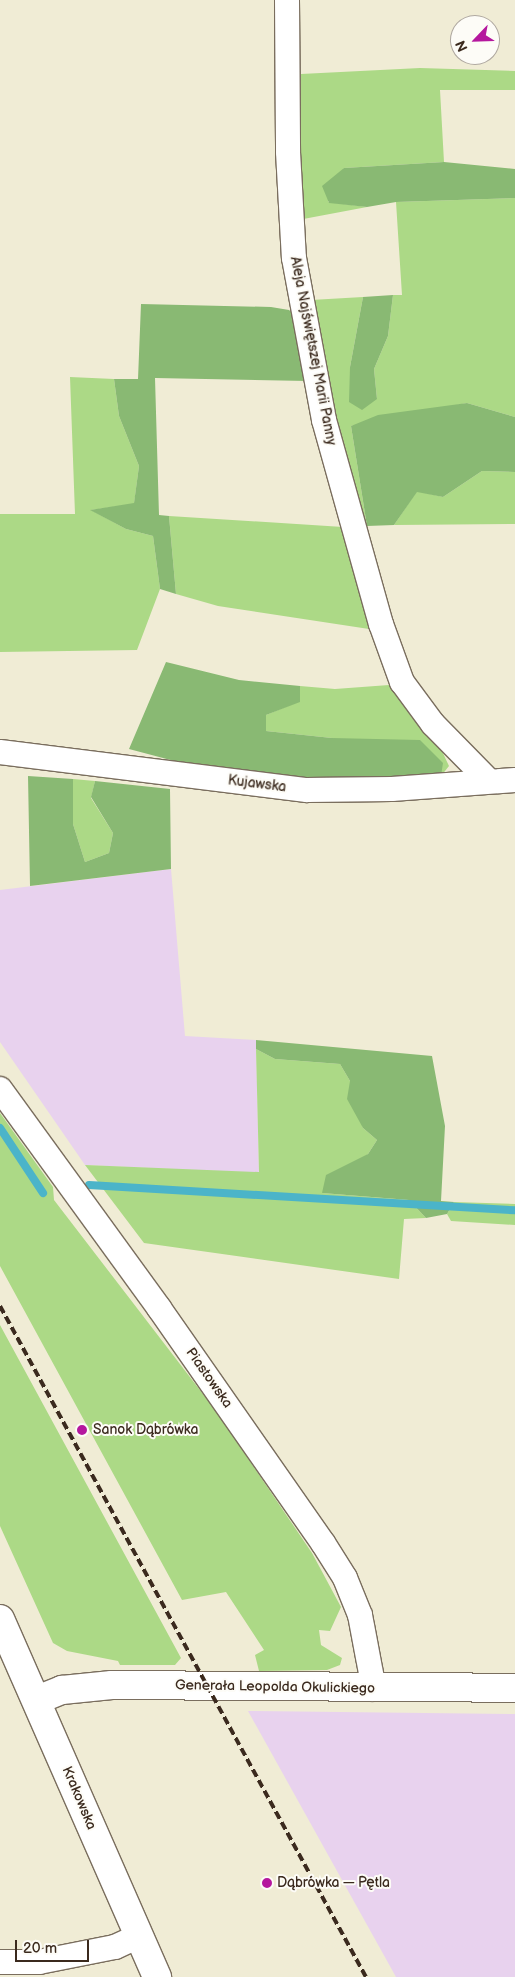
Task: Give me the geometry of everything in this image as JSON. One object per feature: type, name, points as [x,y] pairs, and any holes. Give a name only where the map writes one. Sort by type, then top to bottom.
[{"type":"street","name":"Aleja Najświętszej Marii Panny","points":[[287,0],[288,152],[294,258],[324,420],[381,624],[402,682],[433,724],[488,780]]},
{"type":"street","name":"Kujawska","points":[[0,752],[307,790],[392,789],[488,780],[515,780]]},
{"type":"street","name":"Piastowska","points":[[0,1089],[160,1308],[323,1543],[345,1578],[360,1615],[374,1689]]},
{"type":"street","name":"Krakowska","points":[[0,1619],[157,1977]]},
{"type":"street","name":"Generała Leopolda Okulickiego","points":[[37,1700],[62,1690],[112,1685],[374,1689],[515,1688]]},
{"type":"street","points":[[0,1962],[39,1962],[115,1947],[139,1936]]},
{"type":"shaded area","points":[[171,869],[185,1036],[256,1040],[259,1173],[85,1165],[0,1042],[0,890]]},
{"type":"shaded area","points":[[248,1711],[515,1714],[515,1977],[396,1977]]},
{"type":"green space","points":[[420,68],[515,71],[515,90],[440,90],[444,162],[344,168],[328,202],[367,207],[298,220],[301,74]]},
{"type":"green space","points":[[444,162],[515,169],[515,198],[396,202],[367,207],[329,203],[322,186],[344,168]]},
{"type":"green space","points":[[515,198],[515,417],[467,403],[351,426],[367,526],[360,518],[331,403],[311,300],[363,297],[350,367],[377,399],[374,369],[388,336],[393,295],[402,295],[396,202]]},
{"type":"green space","points":[[393,295],[388,336],[374,369],[377,399],[362,410],[349,402],[350,367],[363,297]]},
{"type":"green space","points":[[141,304],[271,307],[289,310],[297,317],[308,381],[155,378],[159,515],[169,516],[176,594],[160,589],[153,536],[126,529],[90,510],[134,503],[139,466],[119,416],[114,379],[138,379]]},
{"type":"green space","points":[[70,377],[114,379],[119,416],[139,466],[134,504],[91,510],[126,529],[153,536],[160,589],[137,650],[0,652],[0,514],[75,514]]},
{"type":"green space","points":[[467,403],[515,417],[515,472],[482,471],[443,497],[417,492],[394,525],[367,526],[351,426],[378,415]]},
{"type":"green space","points":[[482,471],[515,472],[515,524],[394,525],[417,491],[443,497]]},
{"type":"green space","points":[[169,516],[343,527],[369,629],[218,606],[176,594]]},
{"type":"green space","points":[[166,662],[239,680],[300,686],[300,702],[266,715],[266,731],[332,738],[420,740],[443,763],[441,776],[287,780],[197,767],[129,749]]},
{"type":"green space","points":[[389,685],[413,719],[441,749],[449,766],[441,776],[332,738],[266,731],[266,715],[300,701],[300,686],[335,689]]},
{"type":"green space","points":[[28,776],[73,779],[73,824],[85,862],[109,853],[113,833],[91,797],[95,781],[170,789],[171,869],[30,886]]},
{"type":"green space","points":[[73,779],[95,781],[91,798],[113,833],[109,853],[85,862],[73,824]]},
{"type":"green space","points":[[256,1040],[432,1056],[445,1126],[441,1201],[454,1202],[447,1214],[426,1218],[409,1200],[322,1193],[326,1175],[368,1154],[377,1140],[363,1128],[347,1099],[350,1081],[340,1064],[275,1059],[256,1049]]},
{"type":"green space","points":[[256,1049],[275,1059],[340,1064],[350,1081],[363,1128],[377,1140],[368,1154],[322,1193],[409,1200],[426,1218],[404,1219],[399,1279],[144,1243],[85,1165],[259,1172]]},
{"type":"green space","points":[[0,1113],[53,1187],[54,1200],[216,1411],[312,1553],[341,1607],[330,1631],[319,1630],[321,1645],[342,1658],[340,1665],[327,1670],[259,1671],[255,1655],[264,1650],[226,1592],[182,1600],[0,1266]]},
{"type":"green space","points":[[454,1202],[515,1204],[515,1225],[451,1221],[447,1214]]},
{"type":"green space","points":[[0,1325],[181,1658],[175,1665],[120,1665],[118,1661],[67,1651],[53,1643],[0,1526]]},
{"type":"waterway","points":[[0,1128],[43,1193]]},
{"type":"waterway","points":[[89,1185],[515,1210]]},
{"type":"railway","points":[[0,1306],[366,1977]]},
{"type":"place","name":"Sanok Dąbrówka","points":[[82,1430]]},
{"type":"place","name":"Dąbrówka — Pętla","points":[[267,1883]]}]
